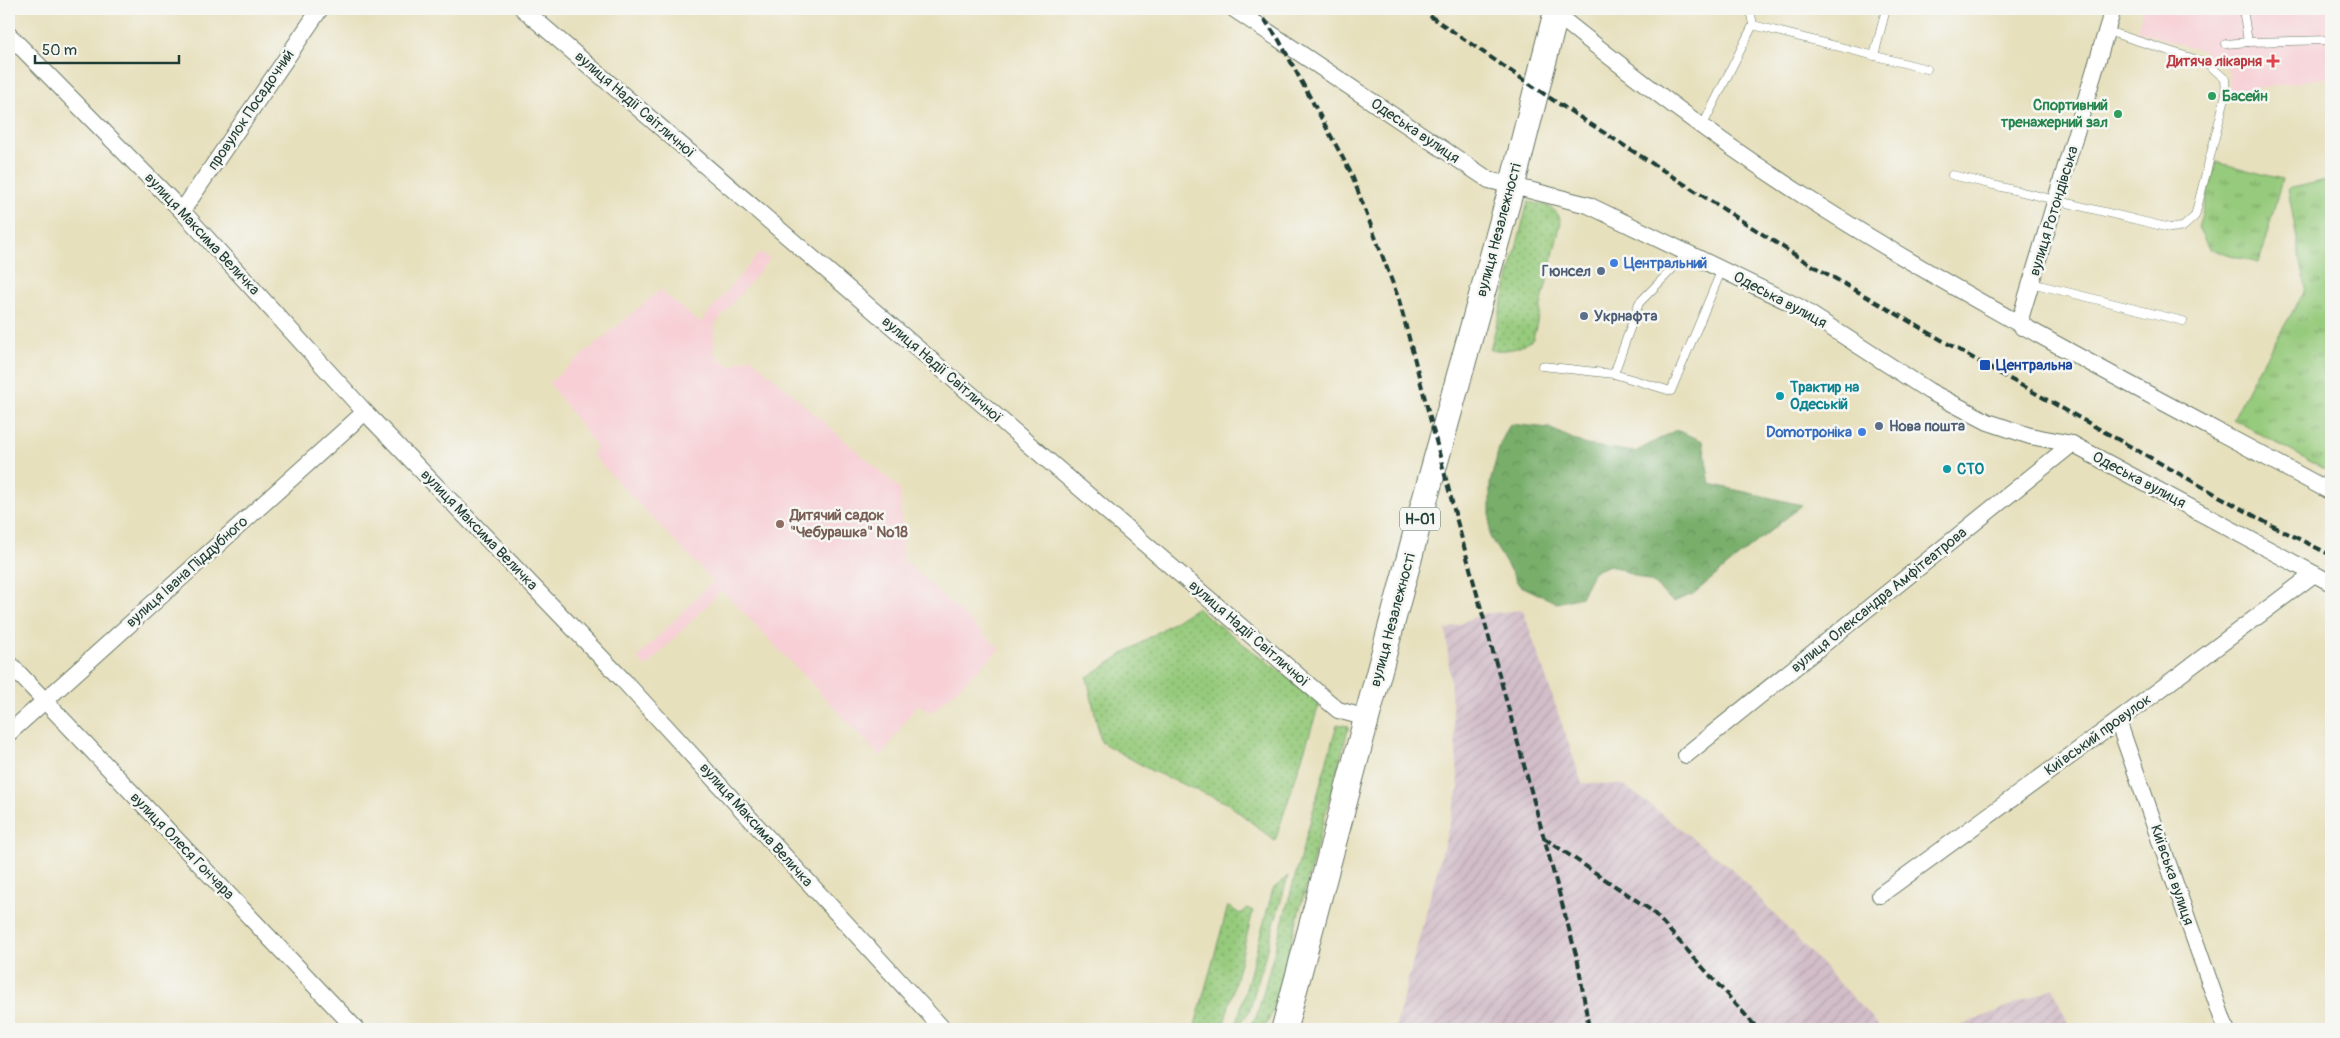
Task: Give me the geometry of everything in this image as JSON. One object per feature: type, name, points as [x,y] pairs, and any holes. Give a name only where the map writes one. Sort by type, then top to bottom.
[{"type":"main road","name":"вулиця Незалежності","points":[[1284,1029],[1512,186],[1556,11]]},
{"type":"street","name":"провулок Посадочний","points":[[182,211],[320,9]]},
{"type":"street","name":"вулиця Надії Світличної","points":[[523,9],[1338,710],[1367,718]]},
{"type":"street","name":"Одеська вулиця","points":[[1234,9],[1489,180],[1588,205],[1722,269],[1800,307],[1929,391],[1988,422],[2030,436],[2072,444],[2331,583]]},
{"type":"street","name":"вулиця Ротондівська","points":[[2022,327],[2021,316],[2113,9]]},
{"type":"street","points":[[1556,11],[1702,127],[1806,198],[1893,252],[2022,327],[2331,492]]},
{"type":"street","name":"вулиця Максима Величка","points":[[9,35],[182,211],[365,412],[624,681],[943,1029]]},
{"type":"street","name":"вулиця Івана Піддубного","points":[[9,733],[43,700],[365,412]]},
{"type":"street","name":"вулиця Олександра Амфітеатрова","points":[[1686,755],[2072,444]]},
{"type":"street","name":"Київський провулок","points":[[1880,895],[2118,721],[2314,574]]},
{"type":"street","name":"вулиця Олеся Гончара","points":[[9,663],[356,1029]]},
{"type":"street","name":"Київська вулиця","points":[[2118,721],[2226,1029]]},
{"type":"lane","points":[[1702,127],[1753,25],[1750,9]]},
{"type":"lane","points":[[1874,56],[1886,9]]},
{"type":"lane","points":[[2243,9],[2248,42]]},
{"type":"lane","points":[[1753,25],[1928,69]]},
{"type":"lane","points":[[1952,175],[2170,228],[2183,227],[2195,216],[2226,94],[2225,79],[2207,63],[2107,31]]},
{"type":"lane","points":[[2226,44],[2331,40]]},
{"type":"lane","points":[[1614,374],[1639,303],[1688,253]]},
{"type":"lane","points":[[1542,366],[1614,374],[1671,391],[1722,269]]},
{"type":"lane","points":[[2031,283],[2183,321]]},
{"type":"shaded area","name":"Дитяча лікарня","points":[[2143,9],[2331,9],[2331,77],[2230,93],[2229,71],[2202,50],[2137,31]]},
{"type":"shaded area","name":"Дитячий садок \"Чебурашка\" №18","points":[[760,252],[770,259],[715,324],[713,352],[730,367],[750,357],[900,489],[903,559],[1000,649],[932,712],[917,704],[881,757],[722,590],[646,667],[637,658],[713,581],[592,455],[596,446],[549,383],[660,290],[700,323]]},
{"type":"shaded area","points":[[1523,610],[1582,783],[1624,785],[1731,868],[1882,1029],[1395,1029],[1459,788],[1446,630],[1482,614]]},
{"type":"shaded area","points":[[2053,988],[2070,1029],[1953,1029]]},
{"type":"green space","points":[[2216,162],[2282,179],[2259,263],[2209,249],[2198,228]]},
{"type":"green space","points":[[2331,179],[2331,473],[2233,419],[2253,379],[2306,289],[2288,189]]},
{"type":"green space","points":[[1528,202],[1548,206],[1556,212],[1561,222],[1533,339],[1523,346],[1513,349],[1490,350]]},
{"type":"green space","points":[[1510,424],[1549,428],[1586,445],[1635,452],[1676,430],[1703,441],[1710,484],[1802,505],[1693,594],[1673,602],[1653,583],[1610,565],[1594,571],[1581,597],[1557,603],[1519,585],[1490,537],[1490,483],[1500,444]]},
{"type":"green space","points":[[1196,608],[1320,702],[1275,841],[1227,803],[1152,771],[1101,742],[1087,677]]},
{"type":"green space","points":[[1337,724],[1349,726],[1272,1013],[1264,1029],[1247,1029],[1257,1015]]},
{"type":"green space","points":[[1288,876],[1249,1012],[1235,1029],[1273,889]]},
{"type":"green space","points":[[1228,906],[1240,914],[1247,908],[1253,911],[1223,1029],[1194,1029]]},
{"type":"railway","points":[[1257,9],[1279,40],[1351,173],[1399,300],[1457,521],[1578,962],[1589,1029]]},
{"type":"railway","points":[[1420,9],[1553,100],[1803,260],[1985,365],[2267,523],[2331,555]]},
{"type":"railway","points":[[1544,838],[1652,911],[1758,1029]]},
{"type":"place","name":"Дитяча лікарня","points":[[2273,61]]},
{"type":"place","name":"Басейн","points":[[2212,96]]},
{"type":"place","name":"Спортивний тренажерний зал","points":[[2118,114]]},
{"type":"place","name":"Центральний","points":[[1614,263]]},
{"type":"place","name":"Гюнсел","points":[[1601,271]]},
{"type":"place","name":"Укрнафта","points":[[1584,316]]},
{"type":"place","name":"Центральна","points":[[1985,365]]},
{"type":"place","name":"Трактир на Одеській","points":[[1780,396]]},
{"type":"place","name":"Нова пошта","points":[[1879,426]]},
{"type":"place","name":"Domoтроніка","points":[[1862,432]]},
{"type":"place","name":"СТО","points":[[1947,469]]},
{"type":"place","name":"Дитячий садок \"Чебурашка\" №18","points":[[780,524]]}]
